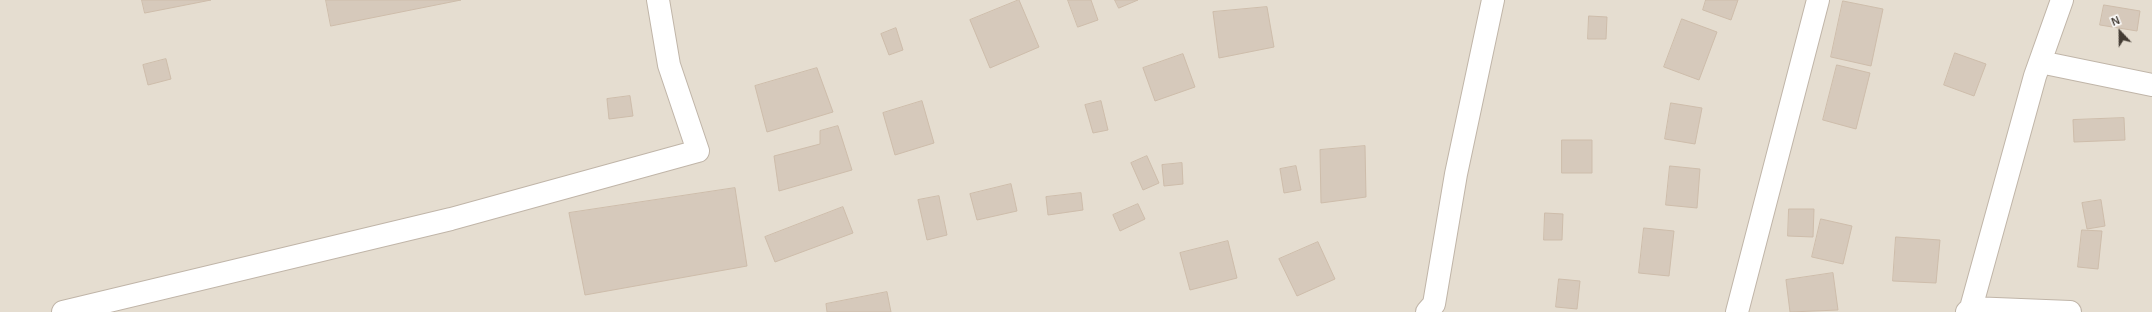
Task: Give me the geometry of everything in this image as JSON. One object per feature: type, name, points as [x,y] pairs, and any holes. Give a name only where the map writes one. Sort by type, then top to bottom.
[{"type":"street","points":[[63,312],[452,219],[698,151],[669,65],[658,0]]},
{"type":"street","points":[[1427,312],[1434,304],[1456,174],[1493,0]]},
{"type":"street","points":[[1737,312],[1818,0]]},
{"type":"street","points":[[2062,0],[2040,62],[1969,310],[2070,312]]},
{"type":"street","points":[[2040,62],[2152,85]]},
{"type":"shaded area","points":[[0,0],[2152,0],[2152,312],[0,312]]},
{"type":"building","points":[[142,0],[211,0],[145,13]]},
{"type":"building","points":[[326,0],[461,0],[331,26]]},
{"type":"building","points":[[1019,0],[1039,47],[990,68],[970,20]]},
{"type":"building","points":[[1068,0],[1091,0],[1098,20],[1078,27]]},
{"type":"building","points":[[1115,0],[1138,0],[1119,8]]},
{"type":"building","points":[[1706,0],[1738,0],[1731,20],[1703,10]]},
{"type":"building","points":[[1843,1],[1883,9],[1871,66],[1831,57]]},
{"type":"building","points":[[2104,5],[2140,11],[2137,31],[2100,25]]},
{"type":"building","points":[[1267,7],[1274,47],[1219,58],[1213,12]]},
{"type":"building","points":[[1589,16],[1607,17],[1606,39],[1588,39]]},
{"type":"building","points":[[1682,19],[1717,32],[1699,80],[1664,67]]},
{"type":"building","points":[[896,28],[903,50],[889,55],[881,34]]},
{"type":"building","points":[[1955,53],[1986,64],[1974,96],[1944,85]]},
{"type":"building","points":[[1183,54],[1195,87],[1155,101],[1143,68]]},
{"type":"building","points":[[166,59],[171,79],[148,85],[143,65]]},
{"type":"building","points":[[1837,65],[1870,73],[1856,129],[1823,120]]},
{"type":"building","points":[[817,68],[833,112],[767,132],[755,86]]},
{"type":"building","points":[[630,96],[633,116],[609,119],[607,99]]},
{"type":"building","points":[[922,101],[934,143],[895,155],[883,113]]},
{"type":"building","points":[[1101,101],[1108,130],[1093,133],[1085,105]]},
{"type":"building","points":[[1671,103],[1702,108],[1695,144],[1665,139]]},
{"type":"building","points":[[2124,118],[2125,140],[2074,142],[2073,120]]},
{"type":"building","points":[[838,126],[852,170],[779,191],[774,156],[820,144],[820,131]]},
{"type":"building","points":[[1562,140],[1592,140],[1592,173],[1562,173]]},
{"type":"building","points":[[1365,146],[1366,197],[1321,203],[1320,150]]},
{"type":"building","points":[[1147,156],[1159,183],[1143,190],[1131,163]]},
{"type":"building","points":[[1182,163],[1183,184],[1164,186],[1162,165]]},
{"type":"building","points":[[1296,166],[1301,190],[1284,193],[1280,169]]},
{"type":"building","points":[[1670,166],[1700,169],[1697,208],[1666,205]]},
{"type":"building","points":[[1011,184],[1017,211],[977,220],[970,194]]},
{"type":"building","points":[[735,188],[747,266],[585,295],[569,213]]},
{"type":"building","points":[[1081,193],[1083,210],[1048,215],[1046,197]]},
{"type":"building","points":[[939,196],[947,235],[927,240],[918,200]]},
{"type":"building","points":[[2101,200],[2105,226],[2087,229],[2082,203]]},
{"type":"building","points":[[1138,204],[1145,219],[1120,231],[1113,215]]},
{"type":"building","points":[[843,207],[853,233],[775,262],[765,237]]},
{"type":"building","points":[[1789,209],[1814,209],[1813,237],[1788,236]]},
{"type":"building","points":[[1545,213],[1563,214],[1562,240],[1544,240]]},
{"type":"building","points":[[1821,219],[1852,226],[1843,264],[1812,257]]},
{"type":"building","points":[[1644,228],[1674,231],[1669,276],[1639,273]]},
{"type":"building","points":[[2082,230],[2102,231],[2098,269],[2078,267]]},
{"type":"building","points":[[1896,237],[1940,240],[1936,283],[1893,281]]},
{"type":"building","points":[[1228,241],[1237,278],[1190,290],[1180,253]]},
{"type":"building","points":[[1318,242],[1335,279],[1297,296],[1279,259]]},
{"type":"building","points":[[1833,273],[1838,310],[1790,312],[1786,280]]},
{"type":"building","points":[[1559,279],[1580,281],[1577,309],[1556,307]]},
{"type":"building","points":[[887,292],[891,312],[827,312],[826,304]]}]
